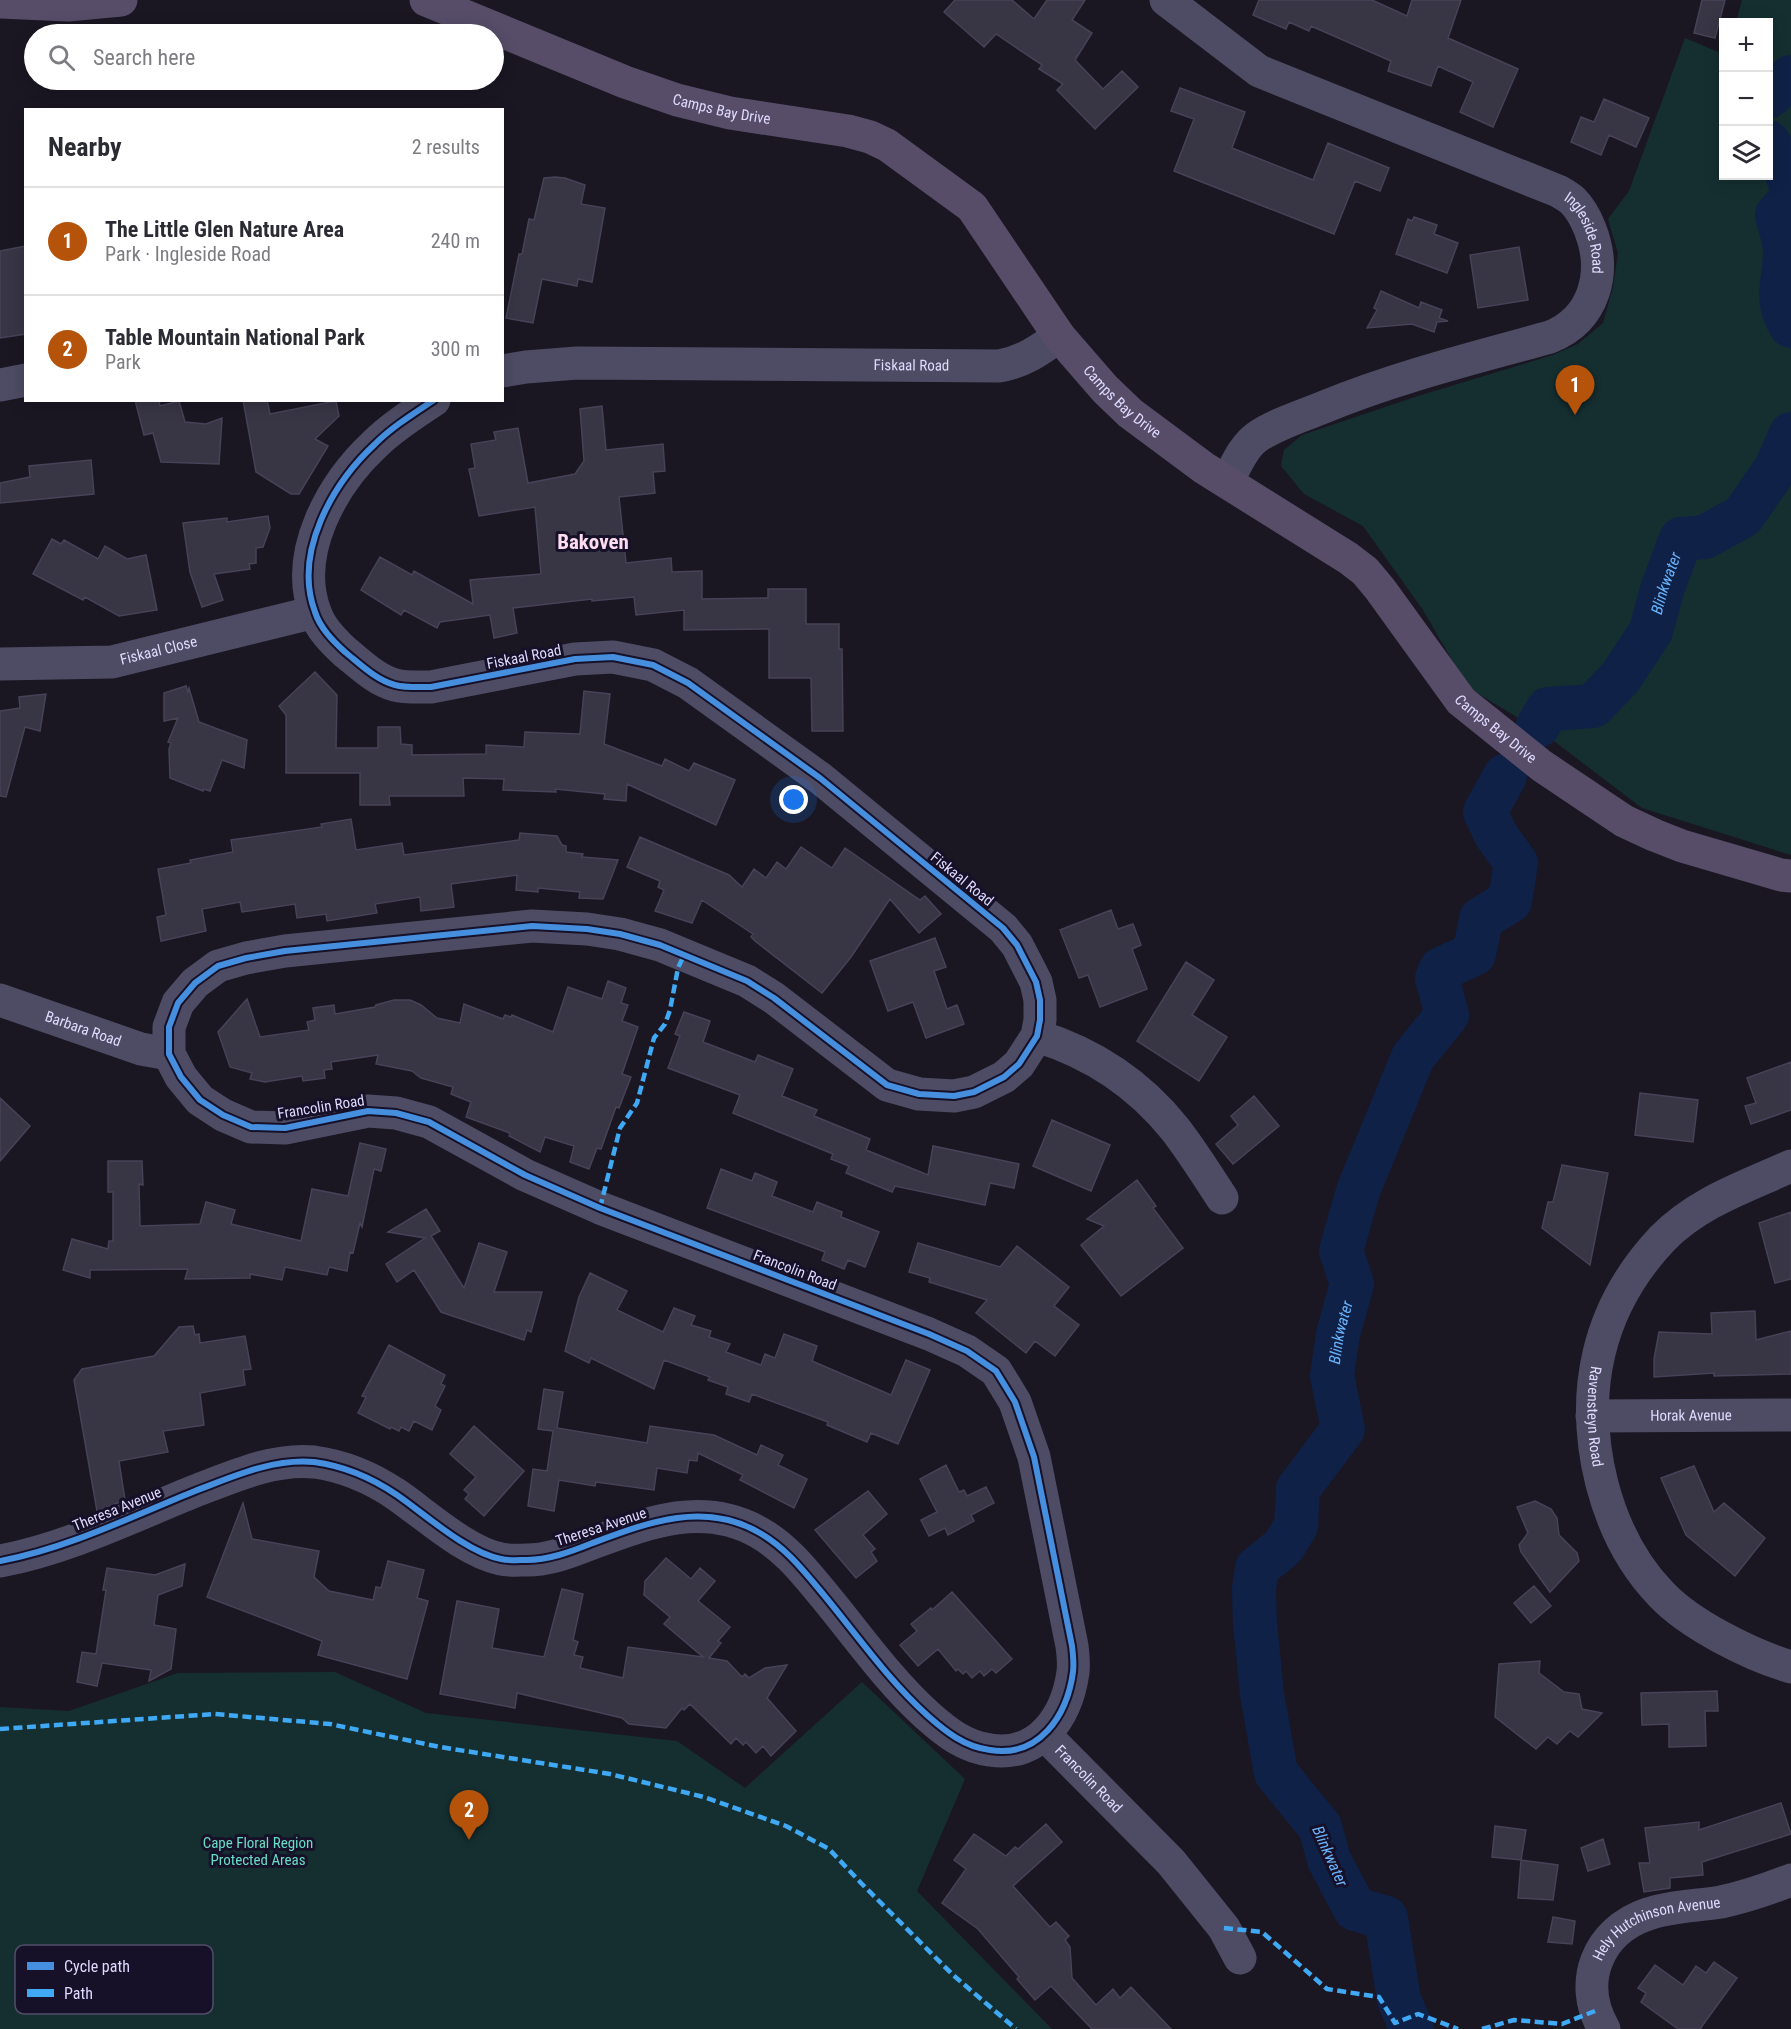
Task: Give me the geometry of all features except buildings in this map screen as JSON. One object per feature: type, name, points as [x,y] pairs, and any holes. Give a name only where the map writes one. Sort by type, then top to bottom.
[{"type":"main road","points":[[0,2],[68,5],[121,0]]},
{"type":"main road","name":"Camps Bay Drive","points":[[426,0],[484,24]]},
{"type":"main road","name":"Camps Bay Drive","points":[[504,32],[625,82],[677,100],[730,113],[848,131],[887,145],[972,207],[1059,336],[1105,389],[1130,413],[1186,456],[1365,571],[1461,701],[1542,766],[1624,821],[1654,835],[1748,866],[1791,876]]},
{"type":"street","name":"Ingleside Road","points":[[1166,0],[1259,71],[1558,191],[1574,202],[1585,217],[1599,260],[1597,282],[1588,303],[1577,321],[1565,331],[1419,373],[1353,395],[1299,417],[1256,438],[1245,448],[1227,482]]},
{"type":"street","name":"Fiskaal Road","points":[[504,371],[577,363],[999,366],[1013,364],[1030,356],[1059,336]]},
{"type":"street","points":[[0,385],[24,380]]},
{"type":"street","name":"Fiskaal Road","points":[[431,402],[375,443],[356,463],[327,508],[316,534],[310,557],[308,581],[315,612],[322,628],[337,645],[365,670],[394,685],[431,687],[575,659],[613,657],[653,665],[688,683],[820,778],[1003,928],[1028,962],[1035,982],[1040,1000],[1037,1036]]},
{"type":"street","name":"Fiskaal Close","points":[[0,664],[112,662],[315,612]]},
{"type":"street","points":[[169,1054],[169,1027],[178,1003],[195,983],[218,966],[285,951],[532,926],[587,929],[620,934],[660,945],[747,981],[774,998],[887,1085],[920,1094],[954,1096],[974,1092],[989,1085],[1004,1077],[1019,1064],[1037,1036],[1066,1045],[1118,1074],[1151,1103],[1176,1130],[1222,1198]]},
{"type":"street","name":"Barbara Road","points":[[0,1000],[141,1050],[169,1054]]},
{"type":"street","name":"Francolin Road","points":[[169,1054],[182,1077],[200,1100],[223,1115],[251,1126],[285,1128],[368,1111],[396,1113],[429,1122],[525,1175],[600,1208],[929,1334],[967,1351],[996,1371],[1015,1402],[1034,1457],[1072,1646],[1073,1672],[1067,1695],[1058,1719],[1045,1735],[1171,1862],[1224,1928],[1240,1958]]},
{"type":"street","name":"Ravensteyn Road","points":[[1791,1166],[1737,1188],[1701,1207],[1662,1239],[1638,1268],[1619,1298],[1607,1324],[1594,1375],[1592,1416],[1593,1442],[1605,1495],[1620,1536],[1630,1556],[1644,1575],[1663,1596],[1705,1627],[1752,1653],[1791,1667]]},
{"type":"street","name":"Horak Avenue","points":[[1592,1416],[1791,1415]]},
{"type":"street","name":"Theresa Avenue","points":[[0,1561],[64,1543],[223,1480],[281,1463],[311,1462],[342,1467],[372,1480],[398,1495],[431,1522],[481,1552],[501,1559],[532,1560],[567,1553],[647,1523],[678,1517],[705,1516],[755,1530],[783,1549],[839,1613],[905,1695],[943,1729],[965,1743],[989,1750],[1009,1751],[1026,1747],[1045,1735]]},
{"type":"street","name":"Hely Hutchinson Avenue","points":[[1604,2029],[1592,1999],[1593,1971],[1596,1959],[1605,1945],[1628,1923],[1648,1914],[1738,1898],[1791,1880]]},
{"type":"green space","points":[[1742,0],[1791,0],[1791,855],[1642,808],[1546,735],[1474,691],[1463,679],[1423,610],[1363,526],[1304,494],[1281,466],[1284,450],[1302,435],[1418,396],[1553,355],[1578,344],[1603,323],[1613,287],[1618,253],[1608,219],[1629,191],[1685,38],[1719,52],[1719,180],[1773,180],[1773,18],[1737,18]]},
{"type":"green space","name":"Cape Floral Region Protected Areas","points":[[335,1672],[426,1713],[677,1741],[745,1788],[862,1682],[965,1779],[917,1891],[1052,2029],[0,2029],[0,1707],[69,1711],[178,1673]]},
{"type":"waterway","name":"Blinkwater","points":[[1773,93],[1791,77]]},
{"type":"waterway","name":"Blinkwater","points":[[1773,150],[1785,169],[1791,185]]},
{"type":"waterway","name":"Blinkwater","points":[[1791,199],[1777,215],[1785,252],[1781,290],[1782,307],[1791,326]]},
{"type":"waterway","name":"Blinkwater","points":[[1538,726],[1548,709],[1593,706],[1620,678],[1651,631],[1662,590],[1681,539],[1705,537],[1743,516],[1776,468],[1791,434]]},
{"type":"waterway","name":"Blinkwater","points":[[1412,2029],[1399,2000],[1386,1918],[1355,1909],[1329,1860],[1320,1827],[1276,1773],[1262,1694],[1254,1589],[1257,1568],[1283,1547],[1296,1526],[1298,1489],[1343,1429],[1332,1376],[1338,1334],[1352,1284],[1341,1251],[1358,1191],[1413,1057],[1447,1015],[1437,978],[1441,969],[1474,954],[1481,919],[1510,901],[1516,863],[1496,835],[1485,812],[1505,776]]},
{"type":"marked path","points":[[600,1208],[620,1128],[637,1103],[654,1038],[665,1024],[678,968],[684,955]]},
{"type":"marked path","points":[[0,1729],[215,1714],[330,1724],[440,1747],[610,1774],[704,1797],[786,1826],[829,1849],[953,1975],[1016,2029]]},
{"type":"marked path","points":[[1224,1928],[1262,1932],[1327,1989],[1379,1997],[1395,2023],[1418,2014],[1458,2029]]},
{"type":"marked path","points":[[1482,2029],[1514,2020],[1562,2024],[1595,2011]]},
{"type":"cycle path","points":[[0,1561],[50,1549],[253,1470],[283,1463],[314,1462],[347,1470],[378,1483],[460,1541],[504,1560],[535,1560],[551,1557],[631,1529],[673,1518],[694,1516],[716,1518],[737,1523],[758,1532],[777,1545],[816,1585],[873,1657],[913,1702],[942,1728],[972,1746],[1007,1751],[1023,1747],[1036,1740],[1057,1718],[1070,1688],[1073,1672],[1072,1646],[1034,1457],[1015,1402],[996,1371],[967,1351],[929,1334],[600,1208],[525,1175],[429,1122],[396,1113],[368,1111],[285,1128],[251,1127],[223,1115],[200,1100],[181,1077],[169,1054],[169,1027],[178,1003],[195,983],[218,966],[285,951],[532,926],[587,929],[620,934],[660,945],[747,981],[774,998],[887,1085],[919,1094],[954,1096],[974,1092],[1004,1077],[1019,1064],[1037,1036],[1040,1000],[1036,982],[1017,945],[1003,928],[820,778],[688,683],[653,665],[613,657],[575,659],[431,687],[404,687],[388,683],[375,676],[332,639],[317,618],[309,589],[309,566],[313,543],[321,521],[331,499],[359,460],[388,432],[431,402]]},
{"type":"place","name":"The Little Glen Nature Area","points":[[1575,415]]},
{"type":"place","name":"Table Mountain National Park","points":[[469,1840]]},
{"type":"district","name":"Bakoven","points":[[593,542]]}]
